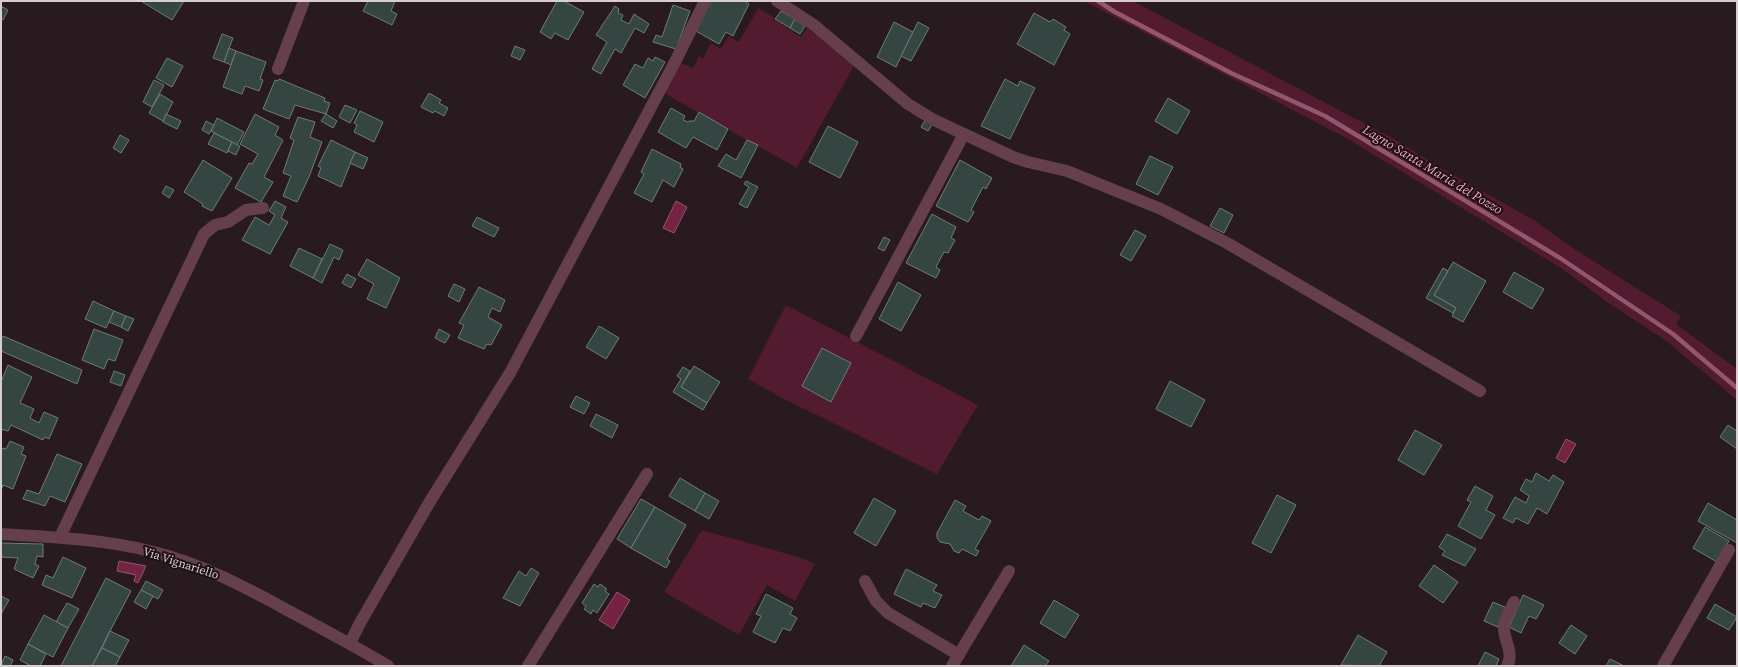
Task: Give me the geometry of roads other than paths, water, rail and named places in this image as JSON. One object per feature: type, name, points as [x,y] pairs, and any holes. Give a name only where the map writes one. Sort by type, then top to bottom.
[{"type":"street","points":[[278,69],[304,1]]},
{"type":"street","points":[[350,643],[363,617],[429,503],[510,373],[676,60],[704,1]]},
{"type":"street","points":[[777,1],[814,25],[908,104],[934,120],[1028,162],[1067,171],[1160,209],[1234,247],[1480,391]]},
{"type":"street","points":[[856,336],[964,134]]},
{"type":"street","points":[[60,537],[204,234],[215,225],[228,222],[246,210],[263,208]]},
{"type":"street","points":[[528,666],[648,474]]},
{"type":"street","name":"Via Vignariello","points":[[1,534],[60,537],[109,542],[148,550],[209,570],[350,643],[388,666]]},
{"type":"street","points":[[1663,666],[1729,550]]},
{"type":"street","points":[[952,666],[1008,571]]},
{"type":"street","points":[[865,581],[876,601],[888,613],[959,655]]},
{"type":"street","points":[[1507,666],[1509,662],[1509,647],[1504,626],[1514,602]]},
{"type":"waterway","name":"Lagno Santa Maria del Pozzo","points":[[1098,1],[1115,12],[1231,73],[1325,116],[1560,258],[1673,334],[1737,388]]}]
